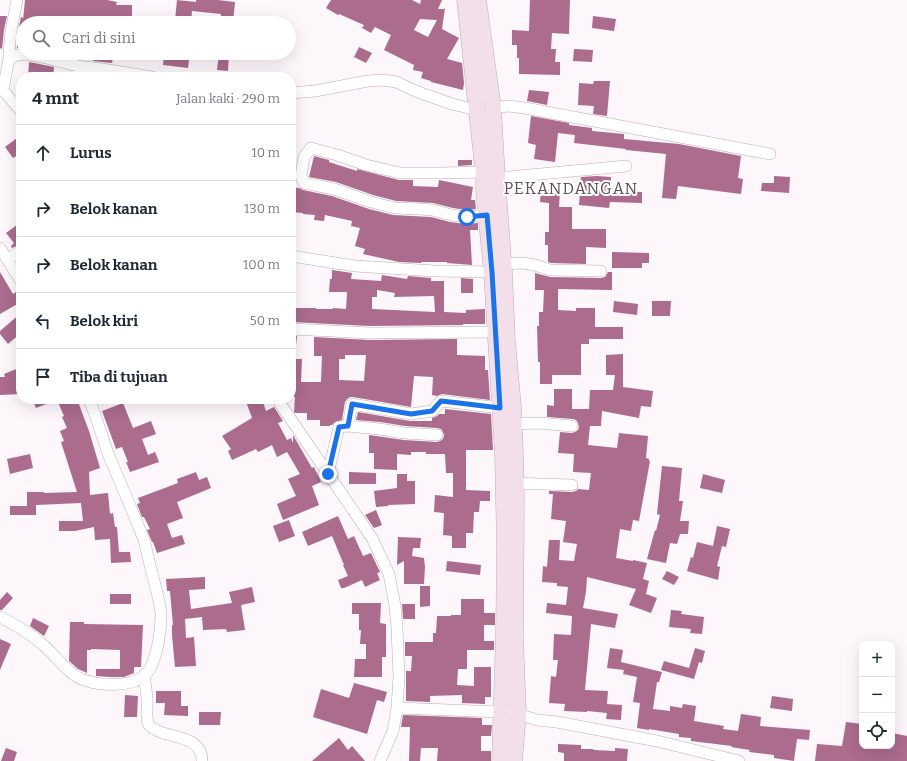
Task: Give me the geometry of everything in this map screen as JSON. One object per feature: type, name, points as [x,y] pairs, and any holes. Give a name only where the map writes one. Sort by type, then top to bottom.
[{"type":"main road","points":[[465,0],[482,158],[496,176]]},
{"type":"main road","points":[[478,0],[483,44],[501,107],[496,176],[498,268],[496,332],[503,454],[514,483]]},
{"type":"main road","points":[[477,110],[501,107]]},
{"type":"main road","points":[[496,176],[484,191],[487,215],[498,268],[517,424],[510,633],[501,712],[500,761]]},
{"type":"main road","points":[[510,633],[518,714],[514,761]]},
{"type":"street","points":[[16,106],[1,89],[9,58],[11,31],[17,0]]},
{"type":"street","points":[[9,58],[16,55]]},
{"type":"street","points":[[51,60],[77,72],[102,68],[124,72]]},
{"type":"street","points":[[296,93],[383,80],[396,82],[418,92],[452,104],[477,110]]},
{"type":"street","points":[[501,107],[525,108],[770,154]]},
{"type":"street","points":[[487,215],[467,217],[432,210],[395,208],[371,202],[334,189],[304,182],[300,176],[304,157],[311,148],[366,165],[400,173],[442,173],[496,176],[559,173],[626,166]]},
{"type":"street","points":[[0,248],[16,273]]},
{"type":"street","points":[[8,260],[16,254]]},
{"type":"street","points":[[296,257],[355,266],[435,271],[498,268],[523,263],[550,270],[601,271]]},
{"type":"street","points":[[296,329],[370,333],[496,332]]},
{"type":"street","points":[[348,426],[352,404],[411,414],[432,411],[441,401],[500,408]]},
{"type":"street","points":[[0,616],[20,627],[42,643],[71,674],[85,681],[98,684],[111,684],[135,681],[148,672],[152,664],[158,648],[161,613],[144,542],[106,448],[91,404]]},
{"type":"street","points":[[280,404],[372,538],[389,574],[395,606],[399,676],[397,708],[393,731],[380,761]]},
{"type":"street","points":[[517,424],[540,422],[572,426]]},
{"type":"street","points":[[328,474],[339,427],[348,426],[404,433],[437,435]]},
{"type":"street","points":[[514,483],[572,485]]},
{"type":"street","points":[[144,675],[147,718],[149,725],[153,729],[160,732],[190,741],[200,750],[202,761]]},
{"type":"street","points":[[397,708],[518,714],[537,720],[557,722],[657,742],[739,761]]},
{"type":"building","points":[[25,0],[107,0],[117,2],[116,5],[132,5],[132,16],[23,16]]},
{"type":"building","points":[[177,0],[196,2],[196,0],[218,0],[235,2],[234,16],[221,16],[221,14],[192,11],[192,16],[175,16]]},
{"type":"building","points":[[331,0],[412,0],[420,4],[421,0],[442,0],[438,9],[445,8],[442,29],[459,38],[447,59],[462,63],[464,83],[463,90],[421,78],[423,72],[413,70],[414,65],[384,50],[391,35],[375,27],[371,33],[362,28],[364,25],[339,14],[338,15],[326,8]],"holes":[[[420,19],[437,20],[428,37],[414,30]]]},
{"type":"building","points":[[530,0],[570,0],[569,34],[552,33],[551,49],[556,49],[555,62],[560,62],[560,75],[519,74],[517,45],[512,45],[512,30],[529,31]]},
{"type":"building","points":[[0,16],[7,16],[2,49],[0,48]]},
{"type":"building","points":[[593,16],[616,19],[614,31],[592,28]]},
{"type":"building","points":[[359,47],[372,53],[366,63],[354,57]]},
{"type":"building","points":[[574,49],[593,50],[592,62],[573,61]]},
{"type":"building","points":[[93,60],[113,60],[112,63]]},
{"type":"building","points":[[163,60],[189,60],[188,68],[163,65]]},
{"type":"building","points":[[218,60],[229,60],[228,71],[217,70]]},
{"type":"building","points":[[29,62],[54,67],[54,72],[28,72]]},
{"type":"building","points":[[594,81],[610,81],[607,116],[593,114],[594,106],[578,105],[579,83],[593,84]]},
{"type":"building","points":[[529,90],[549,92],[547,105],[527,101]]},
{"type":"building","points":[[531,116],[569,123],[569,125],[592,128],[592,131],[624,134],[624,139],[679,144],[741,156],[738,178],[743,179],[741,194],[678,186],[676,199],[662,198],[666,154],[574,143],[575,135],[558,133],[555,162],[534,159],[536,145],[528,143]]},
{"type":"building","points":[[16,139],[16,156],[13,158],[5,147]]},
{"type":"building","points":[[314,156],[357,171],[357,169],[399,180],[413,180],[413,186],[438,187],[439,180],[473,187],[471,200],[475,200],[476,209],[467,210],[433,203],[396,201],[373,195],[336,182],[309,177]]},
{"type":"building","points":[[458,160],[472,160],[472,165],[458,166]]},
{"type":"building","points":[[774,176],[790,177],[789,193],[761,191],[762,183],[774,183]]},
{"type":"building","points":[[581,177],[611,177],[610,191],[642,192],[642,203],[610,202],[609,208],[579,205]]},
{"type":"building","points":[[296,188],[332,196],[369,209],[393,215],[431,217],[466,224],[478,223],[478,230],[470,230],[472,265],[447,262],[399,262],[363,254],[365,249],[355,246],[360,228],[351,226],[352,221],[325,215],[324,221],[314,220],[315,215],[296,212]]},
{"type":"building","points":[[541,189],[560,191],[559,207],[572,207],[572,229],[606,229],[606,248],[586,247],[586,264],[548,262],[548,245],[545,245],[545,232],[549,232],[549,203],[540,202]]},
{"type":"building","points":[[16,226],[16,246],[12,248],[11,246],[14,243],[6,233]]},
{"type":"building","points":[[612,252],[649,253],[649,263],[642,263],[642,268],[612,268]]},
{"type":"building","points":[[332,270],[352,273],[351,279],[381,281],[382,275],[407,279],[408,276],[431,278],[431,281],[444,281],[444,312],[466,313],[466,310],[485,309],[485,324],[370,326],[296,322],[296,308],[346,309],[347,292],[329,292],[330,279],[332,279]],"holes":[[[377,290],[395,293],[394,297],[434,296],[435,312],[372,309],[372,297],[377,297]]]},
{"type":"building","points":[[0,272],[13,294],[16,292],[16,305],[0,314]]},
{"type":"building","points":[[608,272],[612,272],[612,290],[558,289],[558,310],[576,311],[576,308],[595,308],[595,327],[623,327],[623,339],[589,339],[589,344],[581,344],[581,375],[552,375],[552,384],[540,384],[537,326],[539,326],[539,312],[543,312],[544,290],[535,290],[535,273],[550,277],[601,278],[605,277]]},
{"type":"building","points":[[461,278],[473,279],[473,293],[461,293]]},
{"type":"building","points":[[614,301],[638,304],[637,315],[613,312]]},
{"type":"building","points":[[652,301],[671,301],[670,316],[652,316]]},
{"type":"building","points":[[16,317],[16,337],[8,344],[0,334],[0,331]]},
{"type":"building","points":[[314,337],[370,340],[457,339],[457,355],[485,356],[485,370],[488,370],[490,400],[442,394],[437,396],[432,395],[433,377],[414,376],[411,407],[350,397],[345,402],[342,420],[335,422],[330,426],[320,426],[320,420],[307,420],[307,413],[294,412],[295,404],[296,404],[296,359],[302,359],[301,382],[321,382],[322,356],[314,356]],"holes":[[[345,355],[366,355],[364,381],[339,380],[339,359],[345,359]]]},
{"type":"building","points":[[623,354],[623,387],[653,391],[651,407],[641,406],[639,418],[602,411],[601,426],[590,426],[588,445],[617,448],[619,433],[648,436],[646,458],[650,461],[639,521],[633,520],[631,531],[620,529],[616,558],[647,563],[643,579],[649,581],[646,594],[657,598],[651,613],[629,605],[636,589],[587,577],[583,608],[618,614],[615,628],[591,624],[585,690],[608,691],[607,704],[622,705],[621,720],[606,719],[607,713],[564,711],[565,704],[549,703],[551,676],[556,677],[558,660],[553,660],[554,634],[571,635],[572,616],[546,613],[547,603],[566,605],[568,587],[557,586],[557,583],[542,582],[543,566],[547,567],[549,540],[560,540],[559,560],[574,561],[577,544],[563,542],[566,521],[551,519],[553,494],[549,494],[549,491],[572,492],[578,489],[589,490],[591,473],[573,472],[574,454],[558,453],[560,432],[575,432],[579,427],[576,420],[573,419],[547,417],[547,405],[554,406],[554,389],[572,389],[572,409],[589,409],[590,390],[613,390],[615,375],[606,375],[606,355]]},
{"type":"building","points":[[16,369],[16,394],[0,395],[0,377],[5,377],[4,374]]},
{"type":"building","points":[[34,404],[46,404],[36,408]]},
{"type":"building","points":[[59,404],[79,404],[100,468],[89,472],[90,495],[108,493],[110,514],[113,513],[115,527],[117,527],[119,552],[130,552],[131,562],[111,563],[110,539],[95,540],[94,527],[75,531],[59,531],[59,521],[83,521],[81,503],[36,505],[36,515],[10,515],[10,506],[27,506],[27,492],[77,492],[61,442],[64,441],[60,431],[67,428],[62,417],[64,416]]},
{"type":"building","points":[[123,404],[133,428],[151,421],[156,434],[142,439],[148,455],[155,452],[159,462],[130,472],[122,447],[116,449],[102,411]]},
{"type":"building","points":[[247,404],[264,404],[266,411],[274,407],[283,421],[278,423],[287,440],[291,438],[293,443],[293,435],[312,468],[314,467],[321,482],[312,486],[319,505],[283,520],[277,504],[296,496],[288,479],[300,474],[287,452],[277,457],[272,445],[258,452],[256,449],[232,460],[228,451],[231,449],[222,436],[252,418]]},
{"type":"building","points":[[445,409],[491,414],[493,450],[466,450],[466,490],[490,491],[490,501],[480,501],[479,512],[474,512],[473,533],[466,533],[466,548],[452,548],[452,536],[443,535],[444,513],[434,512],[435,495],[453,497],[453,473],[446,473],[445,454],[411,452],[411,455],[397,454],[397,470],[374,469],[374,453],[369,453],[369,435],[404,440],[437,442],[443,439],[444,435],[441,429],[356,420],[358,412],[410,421],[432,421],[432,418],[439,414],[445,414]]},
{"type":"building","points":[[30,454],[33,468],[10,474],[7,459]]},
{"type":"building","points":[[662,466],[682,468],[679,501],[683,501],[680,521],[689,521],[688,534],[680,534],[677,544],[670,543],[666,563],[647,559],[660,515],[657,514]]},
{"type":"building","points":[[196,472],[199,480],[207,477],[211,488],[177,502],[183,518],[167,524],[172,538],[182,535],[185,544],[157,553],[147,530],[150,529],[144,517],[142,517],[137,504],[140,503],[138,498],[178,483],[177,479]]},
{"type":"building","points":[[349,472],[376,473],[376,484],[349,484]]},
{"type":"building","points":[[397,474],[407,474],[407,481],[415,481],[415,504],[376,507],[374,491],[397,488]]},
{"type":"building","points":[[703,474],[725,480],[722,493],[700,488]]},
{"type":"building","points":[[376,510],[382,525],[374,528],[365,515]]},
{"type":"building","points":[[338,516],[348,539],[354,536],[363,556],[371,553],[380,572],[377,573],[380,580],[365,587],[362,580],[341,588],[338,580],[348,576],[332,536],[308,546],[302,532]]},
{"type":"building","points":[[289,520],[295,536],[279,542],[273,526]]},
{"type":"building","points":[[717,526],[730,529],[726,547],[722,546],[717,566],[720,567],[718,580],[687,571],[691,557],[693,558],[697,542],[713,546]]},
{"type":"building","points":[[398,537],[421,538],[420,548],[413,548],[412,556],[424,558],[424,584],[404,584],[404,561],[397,565]]},
{"type":"building","points":[[447,561],[481,565],[480,575],[446,571]]},
{"type":"building","points":[[667,571],[679,577],[674,585],[662,579]]},
{"type":"building","points":[[205,577],[205,589],[189,590],[191,609],[232,603],[229,592],[252,587],[255,602],[241,605],[245,630],[227,632],[226,629],[203,630],[202,617],[185,619],[186,638],[194,637],[196,666],[175,667],[170,591],[167,591],[166,579]]},
{"type":"building","points":[[420,586],[430,586],[430,606],[420,607]]},
{"type":"building","points":[[7,592],[13,598],[2,610],[0,610],[0,600]]},
{"type":"building","points":[[110,594],[131,594],[131,604],[110,604]]},
{"type":"building","points":[[461,599],[484,599],[484,613],[495,613],[495,625],[484,625],[484,641],[494,641],[494,650],[467,650],[467,669],[458,669],[457,685],[474,686],[474,667],[491,667],[491,697],[485,697],[485,704],[462,703],[462,695],[430,696],[430,702],[406,701],[406,671],[411,671],[412,656],[405,656],[405,642],[433,642],[433,633],[436,633],[437,616],[461,615]]},
{"type":"building","points":[[352,603],[381,603],[380,623],[386,624],[386,657],[382,657],[382,677],[354,677],[355,659],[366,659],[366,644],[360,644],[361,630],[359,630],[359,614],[352,614]]},
{"type":"building","points":[[402,604],[415,604],[415,619],[403,619]]},
{"type":"building","points":[[671,610],[682,611],[681,614],[704,617],[702,634],[690,633],[691,629],[669,627]]},
{"type":"building","points":[[33,618],[49,626],[44,636],[30,626]]},
{"type":"building","points":[[70,622],[84,622],[84,624],[143,625],[141,667],[134,667],[134,673],[124,677],[96,676],[96,669],[120,669],[120,650],[91,649],[87,650],[87,673],[78,669],[69,661]]},
{"type":"building","points":[[0,639],[11,644],[0,670]]},
{"type":"building","points":[[610,648],[623,650],[621,662],[662,672],[659,682],[657,682],[653,709],[670,711],[670,706],[682,708],[683,704],[696,706],[694,721],[724,726],[723,729],[738,731],[741,714],[761,717],[760,726],[810,730],[809,740],[797,739],[794,761],[774,758],[774,755],[749,752],[750,750],[731,747],[732,746],[691,741],[691,738],[679,737],[679,734],[637,728],[640,703],[633,702],[637,677],[623,674],[624,670],[607,668]]},
{"type":"building","points":[[695,648],[705,651],[702,663],[699,662],[694,679],[661,670],[664,661],[689,668]]},
{"type":"building","points":[[354,683],[387,692],[384,702],[377,700],[367,734],[313,717],[321,689],[349,698]]},
{"type":"building","points":[[156,691],[181,691],[181,706],[188,706],[188,716],[164,715],[165,703],[156,703]]},
{"type":"building","points":[[125,695],[138,696],[137,717],[124,717]]},
{"type":"building","points":[[772,696],[793,699],[792,711],[770,708]]},
{"type":"building","points":[[199,712],[221,712],[220,725],[199,725]]},
{"type":"building","points":[[403,715],[482,718],[482,725],[492,725],[491,736],[481,736],[481,751],[491,751],[491,761],[437,761],[438,748],[421,748],[420,761],[409,761],[410,727],[401,727]]},
{"type":"building","points":[[846,722],[859,724],[859,749],[895,749],[895,734],[907,736],[907,761],[815,761],[817,744],[842,746]]},
{"type":"building","points":[[339,738],[348,750],[352,746],[365,761],[312,761]]},
{"type":"building","points":[[558,744],[581,745],[581,749],[593,750],[615,751],[615,748],[628,749],[627,761],[564,761],[564,753],[558,752]]},
{"type":"building","points":[[6,748],[17,752],[14,761],[1,761]]},
{"type":"district","name":"PEKANDANGAN","points":[[571,188]]},
{"type":"route","points":[[328,474],[339,427],[348,426],[352,404],[411,414],[432,411],[441,401],[500,408],[487,215],[467,217]]}]
